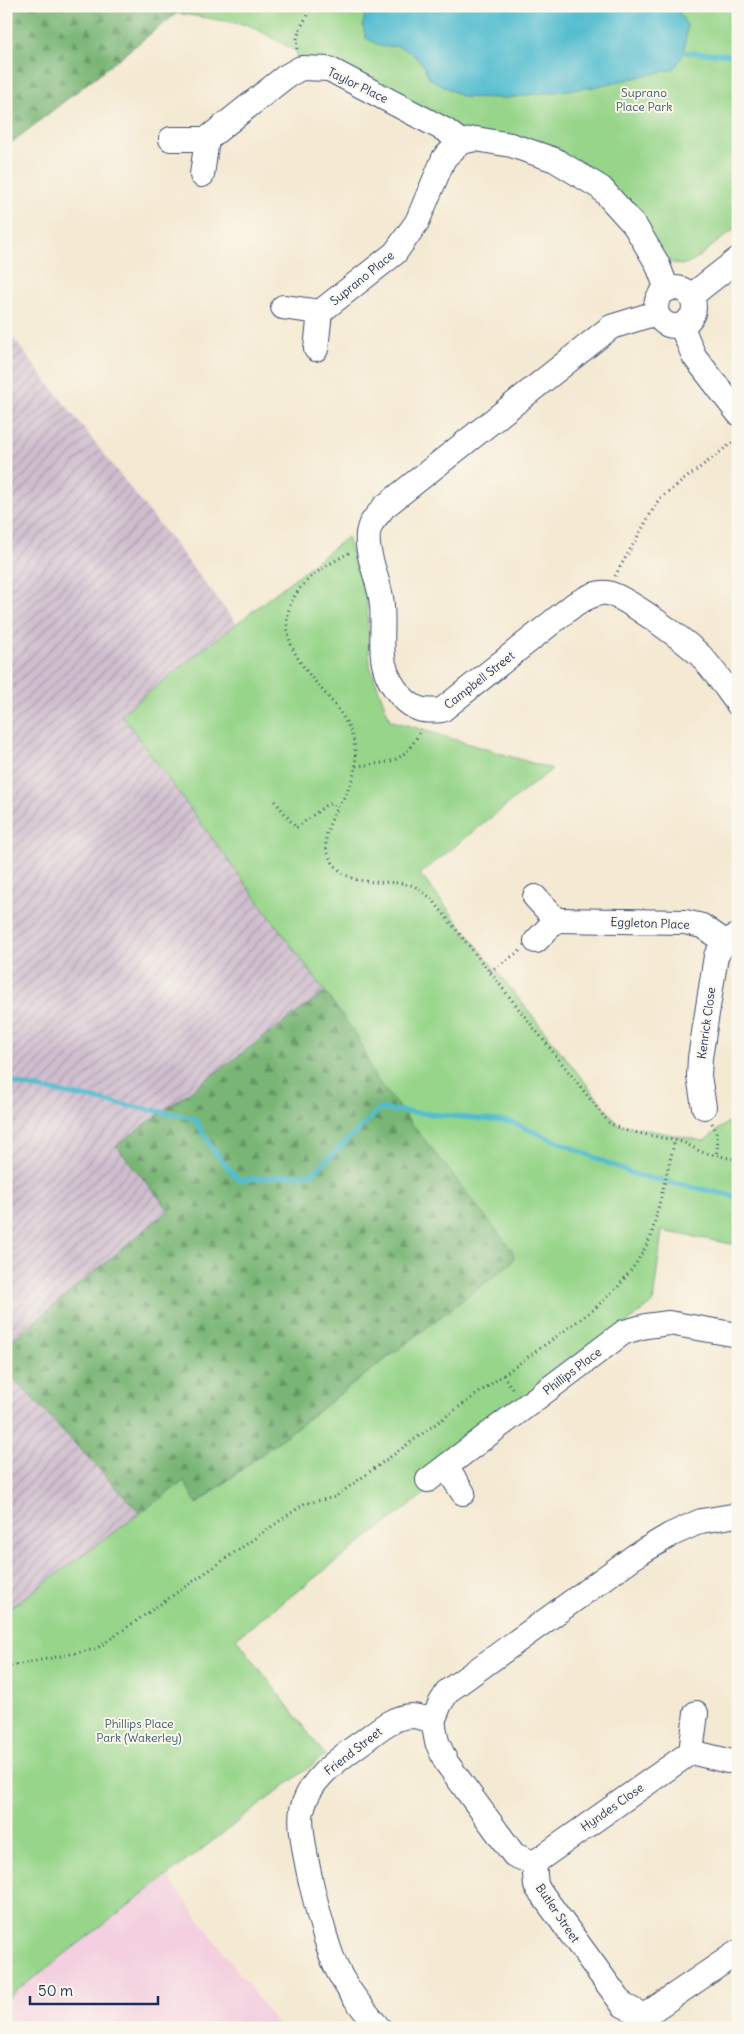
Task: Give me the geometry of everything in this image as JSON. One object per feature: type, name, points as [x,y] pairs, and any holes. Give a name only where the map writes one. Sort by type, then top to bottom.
[{"type":"street","name":"Taylor Place","points":[[207,139],[285,78],[301,68],[312,67],[329,69],[445,130],[462,142]]},
{"type":"street","points":[[171,139],[207,139],[202,174]]},
{"type":"street","points":[[462,142],[476,139],[511,145],[556,160],[602,188],[635,226],[657,263],[667,289]]},
{"type":"street","name":"Suprano Place","points":[[316,349],[320,312],[395,253],[417,222],[444,158],[462,142]]},
{"type":"street","points":[[691,296],[738,259]]},
{"type":"street","points":[[681,288],[691,296],[694,310],[691,317],[681,325],[668,324],[660,319],[656,313],[656,300],[667,289],[681,288]]},
{"type":"street","name":"Suprano Place","points":[[283,307],[320,312]]},
{"type":"street","name":"Campbell Street","points":[[607,593],[592,595],[575,604],[442,710],[426,712],[409,705],[393,687],[385,670],[382,653],[382,604],[368,544],[370,526],[384,507],[611,326],[656,313]]},
{"type":"street","points":[[681,325],[694,356],[738,413]]},
{"type":"street","points":[[607,593],[624,599],[700,656],[738,704]]},
{"type":"street","points":[[536,897],[556,920],[536,941]]},
{"type":"street","name":"Eggleton Place","points":[[556,920],[685,922],[702,926],[732,938]]},
{"type":"street","name":"Kenrick Close","points":[[704,1106],[698,1076],[716,956],[732,938]]},
{"type":"street","name":"Phillips Place","points":[[463,1493],[437,1473],[624,1332],[646,1326],[669,1324],[738,1335]]},
{"type":"street","points":[[534,1863],[514,1855],[446,1762],[437,1742],[433,1721],[440,1704],[448,1691],[635,1556],[670,1535],[701,1521],[738,1515]]},
{"type":"street","points":[[696,1713],[691,1752],[728,1761]]},
{"type":"street","name":"Friend Street","points":[[379,2028],[358,2003],[336,1968],[323,1931],[303,1838],[302,1810],[311,1787],[329,1767],[390,1722],[411,1716],[433,1721]]},
{"type":"street","name":"Hyndes Close","points":[[534,1863],[691,1752]]},
{"type":"street","name":"Butler Street","points":[[534,1863],[536,1886],[623,2005],[645,2022]]},
{"type":"street","points":[[645,2022],[738,1952]]},
{"type":"path","points":[[301,27],[313,6]]},
{"type":"path","points":[[607,593],[658,500],[737,439]]},
{"type":"path","points":[[368,544],[328,565],[299,587],[288,610],[287,633],[292,651],[343,718],[354,741],[356,766],[352,782],[337,807],[327,831],[326,849],[332,862],[342,874],[356,880],[396,883],[415,887],[432,899],[609,1123],[623,1130],[683,1142],[701,1152],[738,1160]]},
{"type":"path","points":[[356,766],[390,762],[404,755],[412,746],[426,712]]},
{"type":"path","points":[[275,801],[296,828],[325,806],[330,804],[337,807]]},
{"type":"path","points":[[490,971],[536,941]]},
{"type":"path","points":[[704,1106],[718,1134],[716,1155]]},
{"type":"path","points":[[6,1667],[96,1649],[304,1504],[334,1497],[593,1310],[618,1287],[637,1262],[651,1237],[675,1140]]},
{"type":"shaded area","points":[[6,329],[237,624],[121,714],[325,992],[117,1146],[169,1210],[6,1345]]},
{"type":"shaded area","points":[[6,1370],[141,1514],[6,1611]]},
{"type":"shaded area","points":[[167,1876],[280,2028],[14,2028],[6,2018],[6,1999]]},
{"type":"green space","points":[[6,6],[186,6],[6,147]]},
{"type":"green space","name":"Suprano Place Park","points":[[186,6],[738,6],[738,226],[692,262],[680,265],[663,260],[606,183],[465,135],[299,67],[296,51],[249,25],[177,13]]},
{"type":"green space","name":"Phillips Place Park (Wakerley)","points":[[347,537],[367,602],[370,666],[390,720],[552,769],[420,874],[618,1124],[704,1141],[738,1114],[738,1245],[662,1231],[653,1303],[418,1480],[427,1492],[236,1638],[325,1755],[6,1999],[6,1611],[184,1481],[197,1504],[511,1263],[514,1257],[512,1250],[374,1076],[358,1037],[121,714]]},
{"type":"green space","points":[[325,992],[358,1037],[374,1076],[513,1250],[514,1257],[511,1263],[196,1504],[184,1481],[141,1514],[6,1370],[6,1345],[169,1210],[116,1146]]},
{"type":"water","points":[[366,6],[676,6],[687,26],[684,53],[674,69],[593,87],[506,98],[463,97],[429,78],[424,66],[411,52],[397,46],[382,47],[366,38],[363,26]]},
{"type":"waterway","points":[[356,6],[370,10]]},
{"type":"waterway","points":[[678,52],[738,55]]},
{"type":"waterway","points":[[6,1073],[16,1084],[194,1118],[215,1152],[239,1180],[313,1173],[380,1109],[511,1122],[636,1175],[738,1197]]}]
